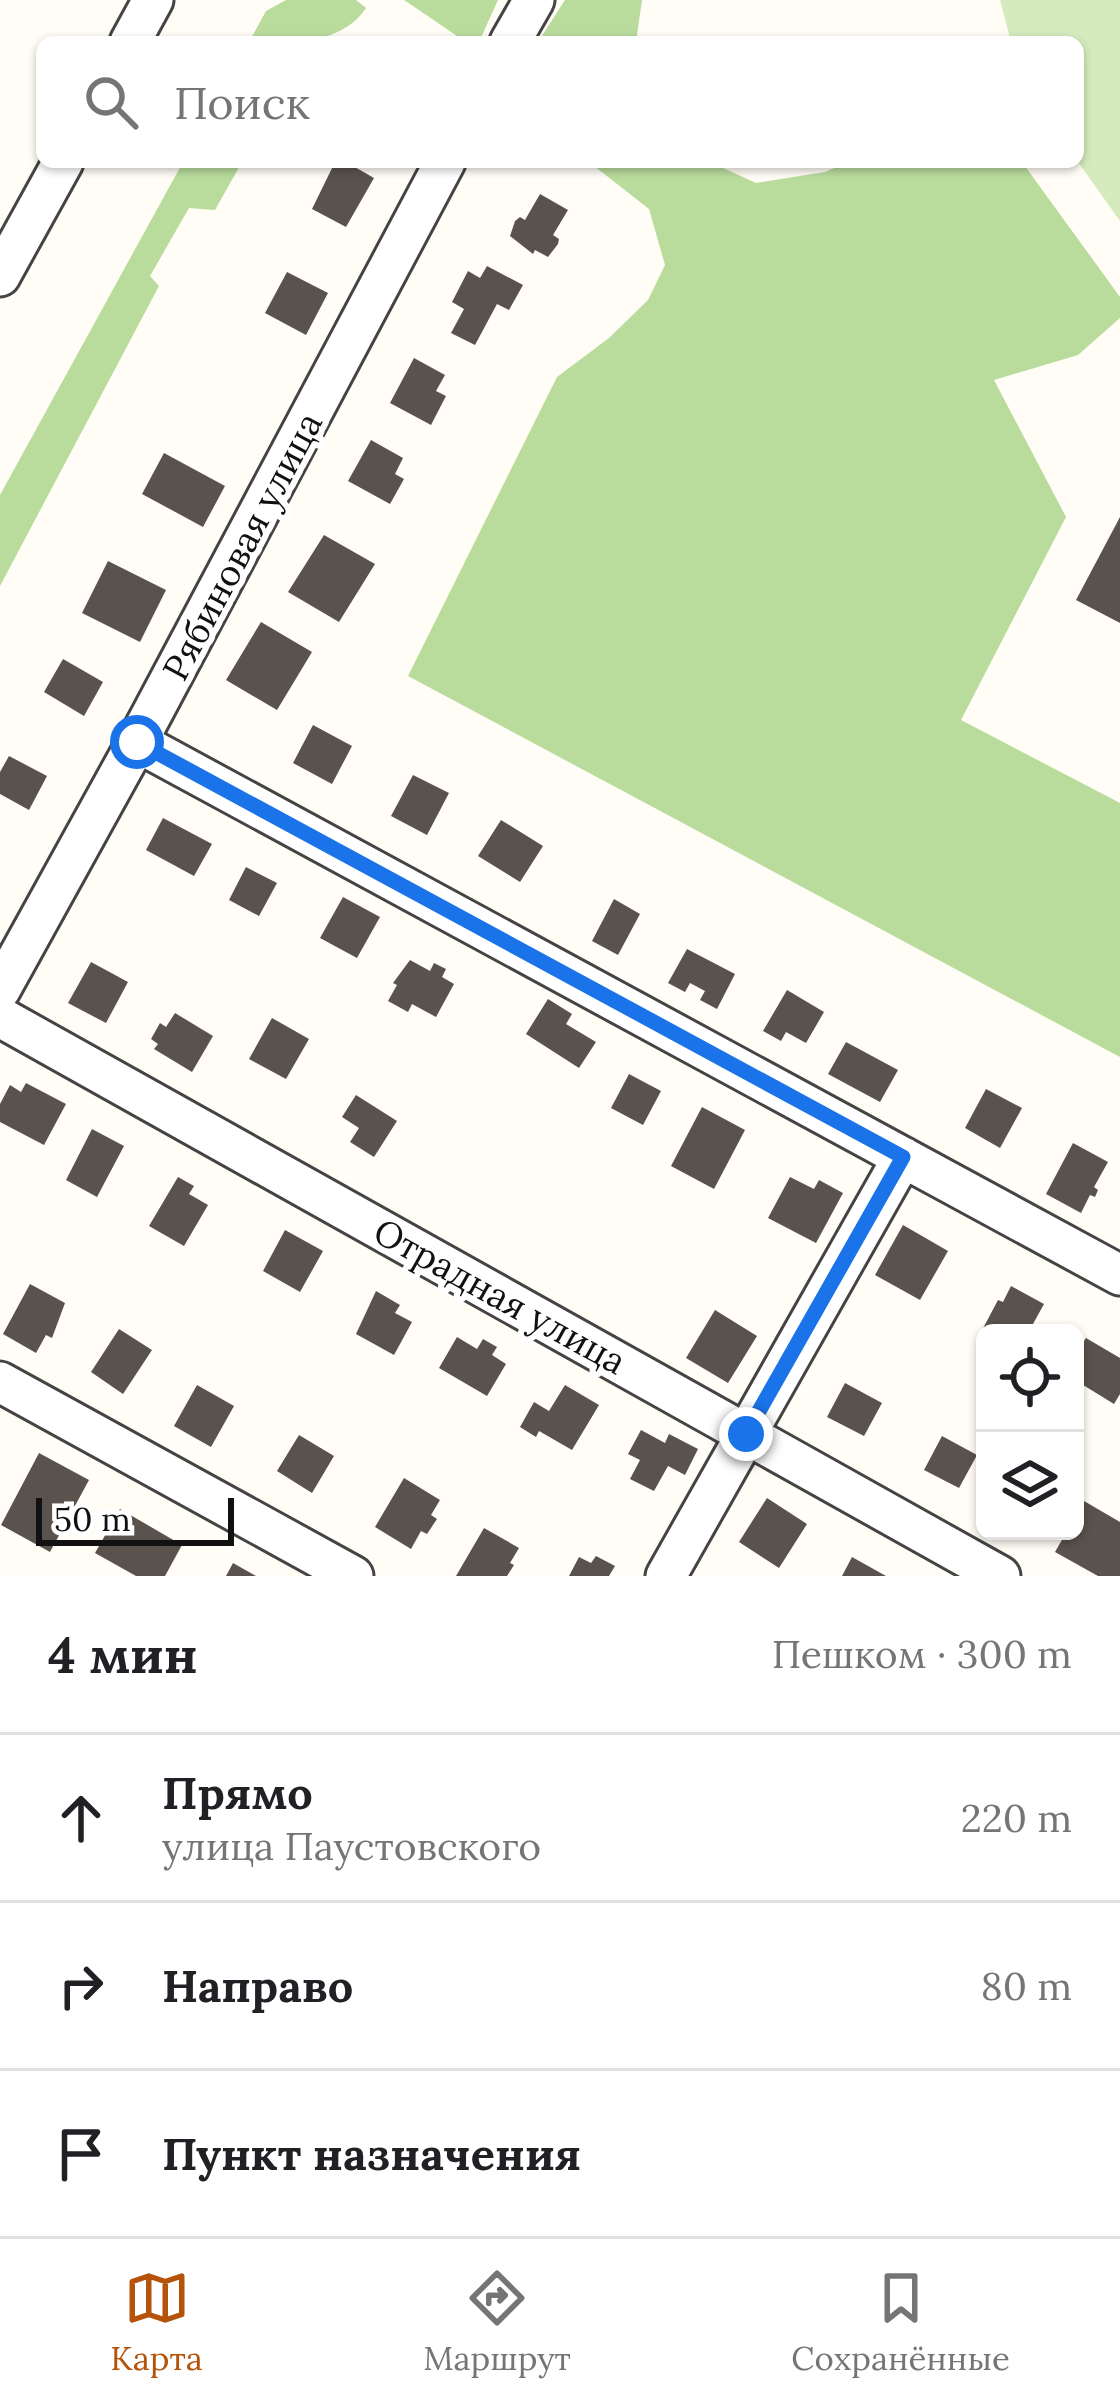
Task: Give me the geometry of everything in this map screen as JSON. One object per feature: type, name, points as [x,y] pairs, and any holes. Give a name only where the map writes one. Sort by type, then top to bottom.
[{"type":"street","points":[[133,36],[153,0]]},
{"type":"street","points":[[513,36],[534,0]]},
{"type":"street","points":[[0,276],[60,168]]},
{"type":"street","name":"Рябиновая улица","points":[[0,990],[442,168]]},
{"type":"street","points":[[137,742],[1120,1275]]},
{"type":"street","name":"Отрадная улица","points":[[0,1017],[1000,1576]]},
{"type":"street","points":[[666,1576],[903,1157]]},
{"type":"street","points":[[0,1382],[353,1576]]},
{"type":"green space","points":[[286,0],[356,0],[366,8],[343,29],[325,36],[252,36],[266,11]]},
{"type":"green space","points":[[404,0],[498,0],[482,36],[457,36]]},
{"type":"green space","points":[[565,0],[642,0],[637,36],[542,36]]},
{"type":"green space","points":[[1000,0],[1120,0],[1120,221],[1082,168],[1084,36],[1009,36]]},
{"type":"green space","points":[[180,168],[239,168],[215,210],[189,208],[150,276],[159,286],[0,586],[0,495]]},
{"type":"green space","points":[[597,168],[723,168],[756,183],[835,168],[1026,168],[1120,297],[1120,318],[1078,355],[994,380],[1066,517],[961,720],[1120,803],[1120,1057],[408,676],[557,377],[609,338],[648,300],[665,265],[649,209]]},
{"type":"building","points":[[332,168],[356,168],[374,178],[346,227],[312,209]]},
{"type":"building","points":[[540,194],[568,210],[553,235],[558,244],[548,257],[535,250],[533,254],[510,236],[515,221],[525,220]]},
{"type":"building","points":[[487,266],[523,285],[509,310],[497,304],[475,345],[451,333],[464,309],[452,302],[468,271],[480,278]]},
{"type":"building","points":[[287,272],[328,293],[306,335],[265,313]]},
{"type":"building","points":[[414,358],[445,375],[436,391],[446,396],[431,425],[390,403]]},
{"type":"building","points":[[371,440],[403,458],[395,474],[404,479],[390,504],[348,481]]},
{"type":"building","points":[[164,453],[225,486],[203,527],[142,494]]},
{"type":"building","points":[[1120,517],[1120,623],[1076,600]]},
{"type":"building","points":[[324,535],[375,564],[339,622],[288,592]]},
{"type":"building","points":[[108,561],[166,590],[140,642],[82,613]]},
{"type":"building","points":[[261,622],[312,652],[277,710],[226,680]]},
{"type":"building","points":[[63,659],[103,682],[84,716],[44,692]]},
{"type":"building","points":[[313,725],[352,746],[332,784],[293,763]]},
{"type":"building","points":[[9,756],[47,776],[29,810],[0,794],[0,772]]},
{"type":"building","points":[[413,775],[449,793],[427,835],[391,816]]},
{"type":"building","points":[[163,818],[212,844],[194,876],[146,850]]},
{"type":"building","points":[[501,820],[543,846],[520,882],[478,856]]},
{"type":"building","points":[[246,867],[277,883],[259,916],[229,900]]},
{"type":"building","points":[[343,897],[380,917],[357,958],[320,938]]},
{"type":"building","points":[[614,899],[640,914],[618,955],[592,941]]},
{"type":"building","points":[[687,949],[735,974],[717,1009],[700,1000],[705,991],[690,983],[685,992],[668,983]]},
{"type":"building","points":[[410,960],[430,971],[434,963],[446,969],[442,977],[454,984],[436,1017],[412,1004],[408,1012],[388,1001],[397,985],[393,983]]},
{"type":"building","points":[[91,962],[128,982],[106,1023],[68,1003]]},
{"type":"building","points":[[787,990],[824,1012],[806,1043],[786,1032],[781,1041],[763,1031]]},
{"type":"building","points":[[548,999],[572,1014],[566,1024],[596,1042],[579,1068],[526,1034]]},
{"type":"building","points":[[175,1013],[213,1036],[192,1072],[154,1049],[158,1044],[151,1039],[160,1023],[166,1027]]},
{"type":"building","points":[[272,1018],[309,1039],[286,1079],[249,1059]]},
{"type":"building","points":[[846,1042],[898,1070],[880,1102],[828,1074]]},
{"type":"building","points":[[629,1074],[661,1091],[643,1125],[611,1108]]},
{"type":"building","points":[[26,1083],[66,1104],[44,1145],[0,1122],[0,1104],[10,1085],[21,1092]]},
{"type":"building","points":[[986,1089],[1022,1108],[1000,1148],[965,1128]]},
{"type":"building","points":[[356,1095],[397,1121],[374,1157],[350,1142],[359,1128],[342,1117]]},
{"type":"building","points":[[702,1107],[745,1130],[714,1189],[671,1166]]},
{"type":"building","points":[[92,1129],[124,1146],[97,1197],[66,1180]]},
{"type":"building","points":[[1073,1143],[1108,1162],[1094,1187],[1098,1190],[1095,1197],[1090,1195],[1081,1213],[1046,1194]]},
{"type":"building","points":[[178,1177],[194,1186],[189,1194],[208,1205],[184,1246],[149,1226]]},
{"type":"building","points":[[790,1177],[814,1189],[819,1180],[843,1193],[816,1243],[768,1218]]},
{"type":"building","points":[[903,1225],[948,1251],[920,1300],[875,1275]]},
{"type":"building","points":[[285,1230],[323,1251],[300,1292],[263,1271]]},
{"type":"building","points":[[30,1284],[65,1303],[52,1338],[46,1335],[36,1353],[3,1334]]},
{"type":"building","points":[[1011,1286],[1044,1304],[1033,1324],[985,1324],[998,1300],[1003,1302]]},
{"type":"building","points":[[376,1291],[400,1305],[395,1313],[412,1322],[394,1355],[356,1334]]},
{"type":"building","points":[[715,1310],[757,1336],[728,1383],[686,1358]]},
{"type":"building","points":[[119,1329],[152,1350],[123,1394],[91,1372]]},
{"type":"building","points":[[457,1337],[477,1349],[483,1339],[497,1347],[492,1355],[506,1364],[487,1396],[439,1368]]},
{"type":"building","points":[[1086,1338],[1120,1358],[1120,1394],[1114,1404],[1084,1386]]},
{"type":"building","points":[[845,1383],[882,1403],[864,1436],[827,1417]]},
{"type":"building","points":[[197,1385],[234,1406],[211,1447],[174,1426]]},
{"type":"building","points":[[565,1385],[599,1405],[572,1450],[539,1431],[536,1437],[520,1427],[534,1402],[549,1411]]},
{"type":"building","points":[[641,1430],[665,1443],[669,1434],[698,1449],[685,1475],[668,1466],[654,1491],[630,1479],[640,1460],[628,1454]]},
{"type":"building","points":[[299,1435],[334,1456],[312,1493],[277,1471]]},
{"type":"building","points":[[942,1436],[976,1454],[959,1488],[924,1470]]},
{"type":"building","points":[[39,1453],[89,1480],[50,1552],[1,1525]]},
{"type":"building","points":[[404,1478],[440,1500],[431,1515],[437,1519],[427,1534],[421,1531],[411,1549],[375,1527]]},
{"type":"building","points":[[767,1498],[807,1524],[779,1568],[739,1542]]},
{"type":"building","points":[[1084,1501],[1120,1522],[1120,1576],[1098,1576],[1055,1552],[1062,1540],[1084,1540]]},
{"type":"building","points":[[120,1509],[182,1545],[165,1576],[136,1576],[95,1553]]},
{"type":"building","points":[[484,1528],[519,1548],[510,1563],[514,1565],[507,1576],[456,1576]]},
{"type":"building","points":[[596,1556],[615,1566],[609,1576],[569,1576],[579,1557],[591,1563]]},
{"type":"building","points":[[852,1557],[886,1576],[842,1576]]},
{"type":"building","points":[[233,1563],[256,1576],[226,1576]]},
{"type":"route","points":[[137,742],[903,1157],[746,1434]]}]
